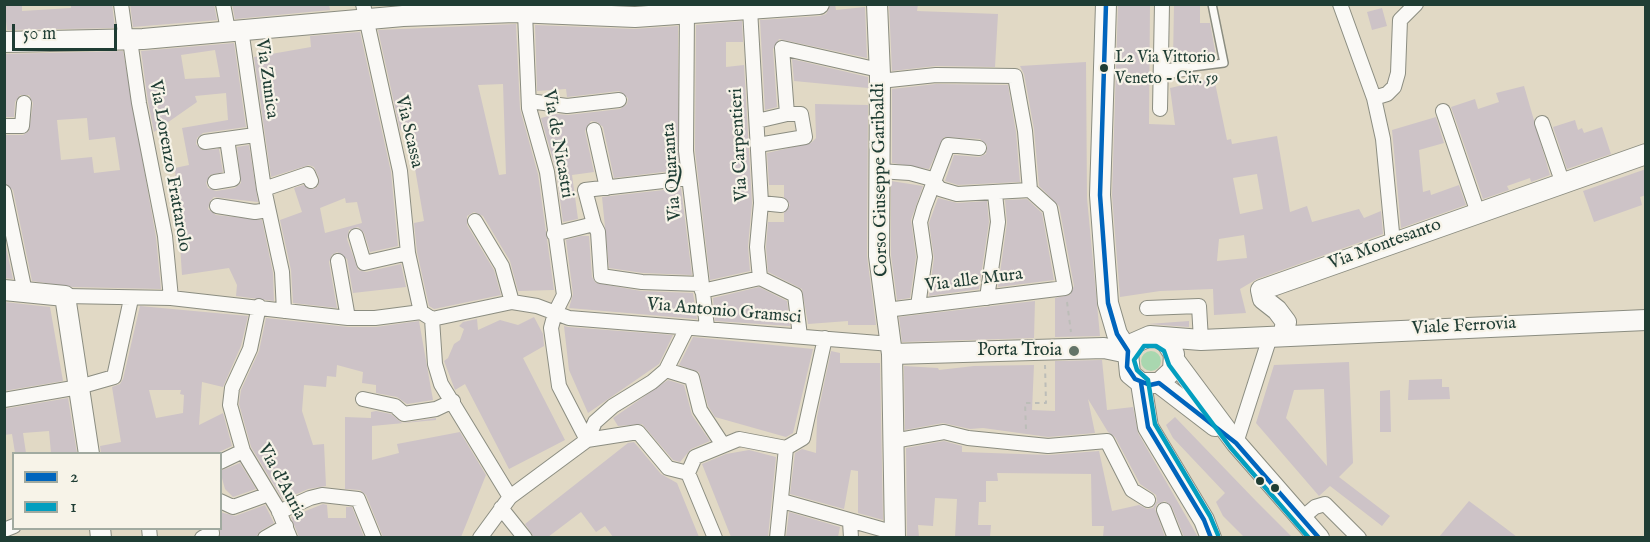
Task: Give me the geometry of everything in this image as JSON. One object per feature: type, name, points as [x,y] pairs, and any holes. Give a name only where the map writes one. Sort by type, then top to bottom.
[{"type":"street","name":"Via Lorenzo Frattarolo","points":[[121,4],[165,236],[171,298]]},
{"type":"street","name":"Via Zunica","points":[[223,4],[234,30],[255,135],[282,272],[284,311]]},
{"type":"street","points":[[5,38],[128,40],[234,30],[365,12],[403,16],[519,10],[635,17],[687,9],[819,4]]},
{"type":"street","name":"Corso Giuseppe Garibaldi","points":[[877,4],[880,75],[879,256],[891,349],[895,535]]},
{"type":"street","points":[[1107,4],[1100,195],[1108,303],[1117,334],[1128,352],[1130,374],[1150,383],[1236,443]]},
{"type":"street","points":[[1160,109],[1162,4]]},
{"type":"street","points":[[1340,4],[1374,98],[1383,139],[1393,243]]},
{"type":"street","points":[[1374,98],[1387,94],[1394,87],[1398,73],[1400,20],[1416,4]]},
{"type":"street","name":"Via Carpentieri","points":[[752,7],[761,203],[757,247],[760,279]]},
{"type":"street","name":"Via Quaranta","points":[[687,9],[686,151],[707,327]]},
{"type":"street","name":"Via de Nicastri","points":[[519,10],[529,101],[547,172],[564,295],[551,328],[560,386],[587,440]]},
{"type":"street","name":"Via Scassa","points":[[365,12],[400,171],[408,253],[427,316],[435,364],[441,384],[453,401],[525,537]]},
{"type":"street","points":[[788,114],[782,48],[880,75],[1015,76],[1025,131],[1030,190],[1050,208],[1065,288]]},
{"type":"street","points":[[1161,72],[1184,69]]},
{"type":"street","points":[[529,101],[567,106],[619,100]]},
{"type":"street","points":[[4,126],[22,126],[24,103]]},
{"type":"street","points":[[1443,111],[1478,213]]},
{"type":"street","points":[[757,121],[788,114],[801,114],[805,137],[758,145]]},
{"type":"street","points":[[1542,123],[1563,184]]},
{"type":"street","points":[[594,129],[607,188]]},
{"type":"street","name":"Via Zunica","points":[[206,142],[255,135]]},
{"type":"street","points":[[215,182],[233,179],[227,139]]},
{"type":"street","points":[[918,306],[925,257],[920,222],[948,145],[979,148]]},
{"type":"street","name":"Via Montesanto","points":[[1276,337],[1286,322],[1277,310],[1263,299],[1261,290],[1646,154]]},
{"type":"street","points":[[879,171],[910,173],[932,179],[940,189],[957,194],[995,194],[1030,190]]},
{"type":"street","points":[[264,189],[308,174],[311,181]]},
{"type":"street","points":[[689,178],[585,190],[598,232],[601,276],[702,288],[720,288],[744,280],[760,279],[795,295],[800,336]]},
{"type":"street","points":[[4,192],[25,292]]},
{"type":"street","points":[[987,298],[998,222],[995,194]]},
{"type":"street","points":[[761,203],[781,205]]},
{"type":"street","points":[[217,206],[255,212],[268,210]]},
{"type":"street","points":[[4,290],[65,296],[171,298],[260,306],[348,318],[427,316],[512,302],[502,266],[475,221]]},
{"type":"street","points":[[554,234],[594,224]]},
{"type":"street","points":[[356,236],[364,263],[408,253]]},
{"type":"street","points":[[338,261],[348,318]]},
{"type":"street","name":"Via alle Mura","points":[[886,310],[1065,288]]},
{"type":"street","points":[[65,296],[89,451]]},
{"type":"street","points":[[4,400],[79,387],[114,377],[132,299]]},
{"type":"street","name":"Via Antonio Gramsci","points":[[512,302],[537,306],[569,318],[825,338],[891,349]]},
{"type":"street","name":"Via d'Auria","points":[[260,306],[250,349],[232,388],[230,405],[243,451],[279,512],[288,532]]},
{"type":"street","points":[[1147,308],[1199,306],[1201,340],[1175,361],[1167,378],[1150,383]]},
{"type":"street","name":"Viale Ferrovia","points":[[1159,338],[1175,336],[1201,340],[1646,320]]},
{"type":"street","points":[[587,440],[595,422],[613,406],[652,382],[666,370],[687,328]]},
{"type":"street","points":[[1236,443],[1276,337]]},
{"type":"street","points":[[688,472],[696,457],[739,439],[786,448],[803,438],[825,338]]},
{"type":"street","points":[[1128,352],[1141,338],[1159,338],[1171,347],[1175,361],[1236,443],[1319,537]]},
{"type":"street","points":[[891,349],[1044,351],[1104,348],[1128,352]]},
{"type":"street","points":[[666,370],[692,378],[700,410],[723,445]]},
{"type":"street","points":[[1150,383],[1148,427],[1211,537]]},
{"type":"street","points":[[363,399],[395,406],[404,414],[436,409],[453,401]]},
{"type":"street","points":[[480,537],[505,502],[587,440],[638,432],[668,468],[688,472]]},
{"type":"street","points":[[893,441],[944,432],[968,438],[1048,446],[1107,441],[1132,490],[1148,500]]},
{"type":"street","points":[[777,537],[786,448]]},
{"type":"street","points":[[222,461],[243,451]]},
{"type":"street","points":[[688,472],[715,537]]},
{"type":"street","points":[[222,502],[233,507],[268,494]]},
{"type":"street","points":[[279,512],[322,495],[358,499],[374,537]]},
{"type":"street","points":[[782,501],[895,535]]},
{"type":"street","points":[[1302,518],[1315,507],[1325,504],[1359,537]]},
{"type":"street","points":[[1164,510],[1175,537]]},
{"type":"street","points":[[850,522],[851,537]]},
{"type":"street","points":[[265,537],[288,532]]},
{"type":"lane","points":[[1184,69],[1224,63],[1212,4]]},
{"type":"path","points":[[1065,288],[1074,349]]},
{"type":"path","points":[[1026,444],[1025,403],[1046,403],[1044,351]]},
{"type":"green space","points":[[1151,351],[1158,354],[1161,361],[1158,368],[1151,371],[1144,368],[1141,361],[1144,354]]},
{"type":"building","points":[[4,4],[22,4],[22,11],[71,8],[71,4],[112,4],[115,28],[7,30]]},
{"type":"building","points":[[130,4],[214,4],[217,20],[133,27]]},
{"type":"building","points":[[232,4],[329,4],[330,10],[235,19]]},
{"type":"building","points":[[831,4],[835,4],[836,10],[865,7],[867,58],[779,39],[773,49],[777,107],[765,110],[760,20],[820,16],[826,14]]},
{"type":"building","points":[[889,4],[918,4],[917,11],[998,14],[995,67],[936,66],[892,71]]},
{"type":"building","points":[[1118,4],[1150,4],[1149,124],[1175,125],[1170,88],[1214,78],[1227,140],[1231,139],[1232,144],[1277,136],[1290,212],[1307,206],[1312,222],[1359,209],[1364,218],[1381,211],[1383,234],[1257,279],[1240,289],[1246,313],[1214,315],[1213,289],[1160,291],[1120,297],[1112,195]],"holes":[[[1257,174],[1263,209],[1240,214],[1233,178]],[[1244,235],[1247,258],[1217,261],[1219,239]]]},
{"type":"building","points":[[1174,4],[1200,4],[1200,23],[1210,23],[1216,56],[1196,56],[1196,61],[1173,61]]},
{"type":"building","points":[[1382,8],[1387,26],[1372,30],[1367,12]]},
{"type":"building","points":[[742,21],[743,42],[726,42],[726,67],[744,65],[752,203],[748,246],[750,271],[710,280],[695,150],[696,25]]},
{"type":"building","points":[[516,24],[520,109],[538,174],[554,290],[518,291],[510,261],[483,216],[474,212],[467,216],[467,225],[494,270],[501,295],[434,309],[429,306],[417,252],[414,223],[424,221],[408,128],[400,130],[378,30]],"holes":[[[503,84],[506,174],[499,175],[478,85]]]},
{"type":"building","points":[[535,25],[634,29],[678,26],[679,170],[614,178],[603,127],[591,121],[585,131],[594,172],[572,175],[578,219],[563,222],[556,170],[541,118],[556,114],[568,115],[620,109],[627,104],[628,98],[619,91],[567,97],[566,89],[537,91]]},
{"type":"building","points":[[360,32],[391,172],[398,246],[370,252],[364,233],[358,227],[349,230],[347,239],[358,270],[366,272],[401,264],[406,287],[353,293],[347,259],[337,252],[332,255],[329,262],[337,308],[293,303],[291,270],[280,220],[302,212],[294,188],[303,185],[314,189],[318,186],[319,178],[314,167],[309,165],[271,177],[254,57],[311,47],[310,36]],"holes":[[[345,198],[346,203],[357,202],[362,223],[325,233],[320,208]]]},
{"type":"building","points":[[234,43],[246,127],[203,133],[197,138],[196,144],[202,150],[219,149],[223,172],[210,175],[206,183],[208,188],[216,191],[235,188],[241,183],[237,147],[249,145],[258,202],[214,197],[208,209],[216,215],[262,220],[273,273],[274,301],[236,296],[237,285],[229,268],[182,275],[175,168],[189,165],[182,128],[228,120],[226,93],[195,96],[197,102],[154,132],[141,51]],"holes":[[[215,50],[220,77],[185,79],[181,55]]]},
{"type":"building","points":[[123,51],[156,237],[161,289],[73,287],[32,281],[13,190],[4,183],[4,135],[23,135],[29,131],[33,103],[29,95],[20,95],[15,102],[14,117],[4,117],[4,54]],"holes":[[[87,118],[89,140],[115,137],[120,170],[94,173],[92,157],[61,160],[57,120]]]},
{"type":"building","points":[[792,59],[868,77],[868,88],[794,81]]},
{"type":"building","points":[[1086,62],[1087,198],[1100,336],[1055,337],[1055,298],[1070,295],[1074,286],[1059,206],[1039,186],[1034,129],[1024,74],[1020,66]]},
{"type":"building","points":[[936,84],[1008,85],[1016,132],[1020,182],[958,185],[945,181],[954,155],[979,157],[986,154],[987,145],[980,139],[944,137],[929,169],[892,163],[892,89]]},
{"type":"building","points":[[1524,86],[1550,175],[1531,182],[1530,178],[1507,186],[1509,190],[1483,199],[1451,107],[1475,99],[1478,109],[1499,102],[1496,93]]},
{"type":"building","points":[[815,104],[868,105],[867,256],[876,325],[848,325],[848,321],[808,324],[802,289],[768,272],[766,247],[768,222],[784,222],[784,213],[790,205],[784,197],[784,185],[769,185],[767,153],[811,143],[816,138]]},
{"type":"building","points":[[1436,117],[1444,143],[1419,150],[1423,192],[1430,190],[1431,195],[1459,185],[1466,205],[1401,228],[1392,130]]},
{"type":"building","points":[[1575,120],[1578,130],[1582,128],[1584,133],[1602,127],[1611,154],[1567,169],[1553,127]]},
{"type":"building","points":[[1646,169],[1646,195],[1640,197],[1642,205],[1594,222],[1583,191]]},
{"type":"building","points":[[891,181],[923,186],[911,220],[916,257],[910,298],[897,300],[891,255]]},
{"type":"building","points":[[681,188],[692,275],[643,273],[609,268],[602,197]]},
{"type":"building","points":[[938,198],[957,203],[987,201],[989,222],[979,289],[929,296],[934,258],[929,223]]},
{"type":"building","points":[[1027,199],[1042,213],[1054,280],[998,287],[1007,223],[1005,200]]},
{"type":"building","points":[[589,236],[592,277],[596,283],[641,291],[693,293],[697,319],[569,308],[573,294],[566,240]]},
{"type":"building","points":[[4,238],[13,279],[4,278]]},
{"type":"building","points":[[759,287],[787,301],[790,326],[715,321],[713,298]]},
{"type":"building","points":[[1035,301],[1034,338],[902,342],[899,317]]},
{"type":"building","points":[[4,302],[50,307],[63,381],[4,391]]},
{"type":"building","points":[[140,306],[248,316],[241,346],[223,387],[202,382],[199,425],[223,413],[232,446],[219,452],[101,452],[100,446],[121,442],[112,387],[120,384]],"holes":[[[149,390],[181,390],[180,394],[184,395],[183,413],[156,418]]]},
{"type":"building","points":[[534,317],[543,334],[544,346],[523,358],[565,440],[509,469],[465,384],[455,390],[444,361],[448,358],[454,344],[460,340],[464,329],[459,326],[463,322],[477,319],[478,330],[500,320],[518,325]]},
{"type":"building","points":[[266,318],[348,327],[376,327],[419,321],[433,400],[407,404],[397,397],[376,393],[376,385],[362,383],[363,372],[337,365],[336,377],[327,376],[326,387],[304,385],[302,411],[313,445],[324,444],[326,486],[308,489],[283,500],[251,447],[239,404],[241,390],[259,351]]},
{"type":"building","points":[[1189,321],[1189,327],[1148,324]]},
{"type":"building","points":[[564,326],[673,335],[659,364],[588,413],[569,370]]},
{"type":"building","points":[[693,337],[813,349],[793,433],[786,437],[715,417],[708,406],[699,372],[679,365]]},
{"type":"building","points":[[831,351],[840,353],[840,363],[880,363],[883,520],[858,513],[858,471],[851,470],[844,509],[790,494],[795,453],[802,449],[816,453],[817,417]]},
{"type":"building","points":[[1102,360],[1107,410],[1133,407],[1138,433],[1198,537],[1184,537],[1172,507],[1165,501],[1157,504],[1155,509],[1165,537],[1103,537],[1104,526],[1092,526],[1091,474],[997,473],[998,481],[986,481],[986,502],[979,502],[978,525],[991,525],[990,537],[955,537],[957,499],[935,498],[933,526],[918,525],[919,537],[907,537],[906,448],[944,441],[962,446],[962,452],[1049,455],[1099,451],[1112,511],[1139,505],[1147,509],[1153,508],[1157,501],[1156,495],[1140,484],[1115,437],[1108,432],[1088,399],[1095,433],[1048,437],[983,428],[970,429],[943,423],[905,430],[904,366],[938,368],[939,370],[974,366],[1034,365],[1032,410],[1055,411],[1055,361]]},
{"type":"building","points":[[1349,362],[1353,463],[1339,477],[1390,516],[1382,526],[1330,486],[1319,496],[1256,423],[1274,365]],"holes":[[[1324,389],[1327,466],[1286,418],[1294,390]]]},
{"type":"building","points":[[1442,379],[1442,387],[1449,387],[1450,399],[1408,400],[1409,380]]},
{"type":"building","points":[[668,380],[684,385],[692,415],[710,441],[691,449],[680,462],[673,460],[642,424],[618,426],[613,418]]},
{"type":"building","points":[[1390,390],[1391,432],[1380,432],[1380,391]]},
{"type":"building","points":[[68,398],[77,452],[51,452],[49,431],[23,433],[26,452],[15,452],[12,434],[4,435],[4,409]]},
{"type":"building","points":[[371,412],[391,414],[402,423],[436,418],[436,420],[372,426],[372,460],[399,453],[397,444],[460,432],[486,475],[461,537],[383,537],[366,495],[360,490],[345,489],[345,417],[371,418]]},
{"type":"building","points":[[1175,417],[1292,537],[1244,537],[1223,516],[1216,502],[1225,493],[1173,438],[1166,425]]},
{"type":"building","points":[[634,442],[661,474],[677,483],[699,537],[613,537],[605,526],[596,532],[581,512],[548,537],[534,537],[525,524],[628,443]]},
{"type":"building","points":[[749,450],[776,457],[768,537],[731,537],[702,464],[726,454]]},
{"type":"building","points":[[240,463],[256,489],[233,497],[225,489],[222,470]]},
{"type":"building","points":[[1469,501],[1504,527],[1517,537],[1439,537]]},
{"type":"building","points":[[323,504],[327,505],[328,518],[346,518],[346,507],[352,507],[364,537],[299,537],[291,517]]},
{"type":"building","points":[[265,505],[274,523],[260,531],[256,537],[220,537],[222,513],[235,516]]},
{"type":"building","points":[[789,512],[840,527],[838,537],[786,537]]},
{"type":"transit line","name":"2","points":[[1106,4],[1100,195],[1108,303],[1117,334],[1128,351],[1127,367],[1135,379],[1150,385],[1159,383],[1236,443],[1319,538]]},
{"type":"transit line","name":"1","points":[[1218,535],[1210,516],[1155,424],[1148,380],[1137,370],[1134,360],[1144,346],[1156,346],[1164,351],[1169,365],[1230,447],[1309,538]]},
{"type":"transit line","name":"2","points":[[1141,383],[1148,427],[1204,520],[1211,538]]},
{"type":"place","name":"L2 Via Vittorio Veneto - Civ. 59","points":[[1104,68]]},
{"type":"place","name":"Porta Troia","points":[[1074,351]]}]
